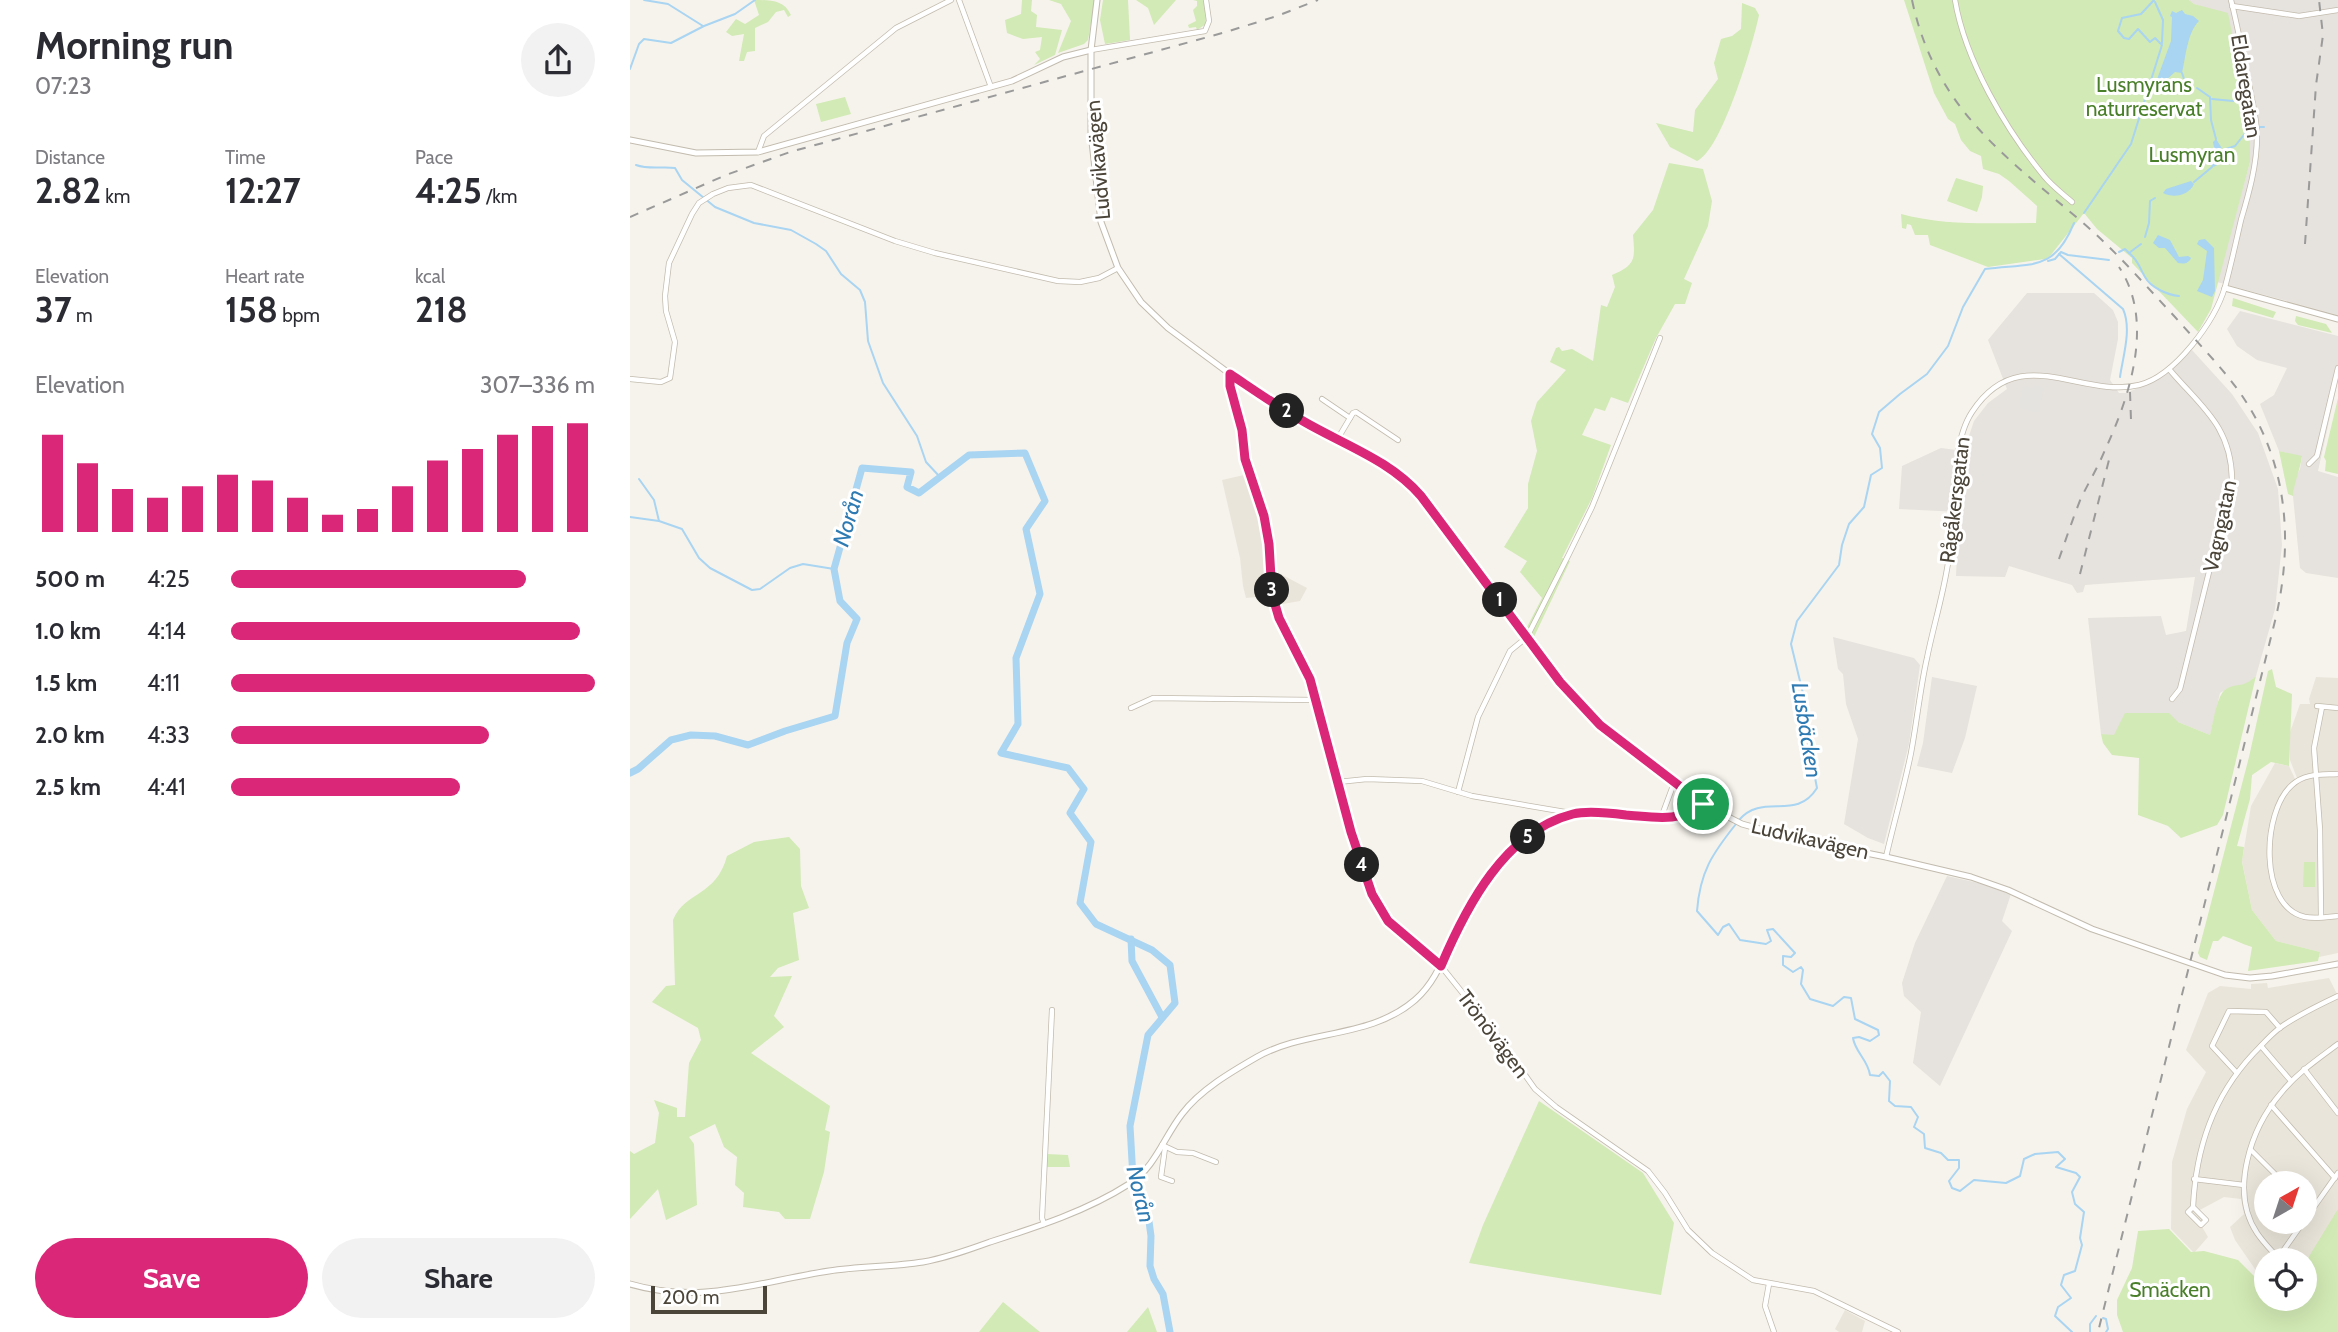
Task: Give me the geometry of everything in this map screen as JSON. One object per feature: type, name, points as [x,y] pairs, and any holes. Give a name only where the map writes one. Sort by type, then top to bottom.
[{"type":"street","points":[[758,152],[764,136],[885,36],[908,21],[951,0]]},
{"type":"street","points":[[959,0],[991,87]]},
{"type":"street","name":"Ludvikavägen","points":[[1097,0],[1091,50],[1091,133],[1101,222],[1118,268],[1141,302],[1168,328],[1230,374],[1300,420],[1382,463],[1409,482],[1560,682],[1600,725],[1674,783],[1703,804],[1742,824],[1792,838],[1970,877],[2008,890],[2092,929],[2225,975],[2250,978],[2272,976],[2338,964]]},
{"type":"street","points":[[630,140],[696,153],[758,152],[1012,81],[1063,57],[1205,31],[1209,21],[1206,0]]},
{"type":"street","points":[[1955,0],[1967,44],[2003,117],[2046,178],[2072,202]]},
{"type":"street","points":[[2232,3],[2299,16],[2338,10]]},
{"type":"street","name":"Eldaregatan","points":[[2224,288],[2257,151],[2255,119],[2232,3]]},
{"type":"street","points":[[630,379],[661,382],[670,377],[675,342],[666,311],[668,263],[699,203],[728,188],[751,185],[895,241],[935,253],[1058,281],[1080,282],[1099,278],[1118,268]]},
{"type":"street","points":[[2224,288],[2338,319]]},
{"type":"street","name":"Rågåkersgatan","points":[[1886,857],[1910,755],[1926,659],[1948,568],[1958,449],[1969,417],[1989,393],[2006,382],[2019,378],[2053,375],[2097,385],[2127,386],[2140,385],[2155,379],[2169,369],[2204,328],[2224,288]]},
{"type":"street","points":[[1458,792],[1478,717],[1510,651],[1527,637],[1592,507],[1660,338]]},
{"type":"street","points":[[2309,464],[2317,456],[2338,368]]},
{"type":"street","name":"Vagngatan","points":[[2169,369],[2218,425],[2230,451],[2232,479],[2180,689],[2172,699]]},
{"type":"street","name":"Trönövägen","points":[[1230,374],[1245,459],[1264,516],[1272,594],[1279,618],[1310,679],[1351,832],[1379,908],[1388,921],[1441,966],[1541,1096],[1648,1171],[1688,1230],[1712,1253],[1746,1276],[1769,1284],[1790,1285],[1814,1291],[1898,1332]]},
{"type":"street","points":[[1322,399],[1350,418]]},
{"type":"street","points":[[1337,440],[1354,412],[1398,440]]},
{"type":"street","points":[[1131,708],[1153,698],[1316,700]]},
{"type":"street","points":[[2321,917],[2320,830],[2314,740],[2320,707],[2338,708]]},
{"type":"street","points":[[2338,774],[2317,774],[2292,785],[2275,812],[2270,845],[2274,881],[2279,896],[2305,917],[2338,916]]},
{"type":"street","points":[[1338,782],[1367,779],[1422,781],[1458,792],[1575,813],[1625,814],[1661,819],[1682,816],[1703,804]]},
{"type":"street","points":[[1661,819],[1674,783]]},
{"type":"street","points":[[630,1284],[671,1293],[701,1294],[827,1271],[861,1266],[903,1265],[936,1259],[1044,1224],[1123,1188],[1141,1174],[1164,1147],[1177,1120],[1194,1100],[1247,1063],[1282,1046],[1356,1030],[1391,1016],[1422,993],[1441,966],[1477,891],[1515,847],[1539,827],[1575,813]]},
{"type":"street","points":[[2193,1207],[2194,1179],[2202,1139],[2219,1098],[2236,1072],[2280,1028],[2338,996]]},
{"type":"street","points":[[1044,1224],[1043,1170],[1052,1010]]},
{"type":"street","points":[[2236,1072],[2213,1046],[2229,1011],[2266,1012],[2280,1028]]},
{"type":"street","points":[[2254,1226],[2247,1207],[2244,1185],[2250,1150],[2271,1105],[2304,1069],[2338,1044]]},
{"type":"street","points":[[2261,1046],[2291,1081]]},
{"type":"street","points":[[2304,1069],[2338,1113]]},
{"type":"street","points":[[2271,1105],[2336,1175],[2317,1204]]},
{"type":"street","points":[[1164,1147],[1216,1162]]},
{"type":"street","points":[[1164,1147],[1161,1177],[1172,1181]]},
{"type":"street","points":[[2250,1150],[2272,1171]]},
{"type":"street","points":[[2194,1179],[2244,1185]]},
{"type":"street","points":[[2258,1234],[2278,1258],[2296,1234]]},
{"type":"street","points":[[1769,1284],[1765,1306],[1774,1332]]},
{"type":"shaded area","points":[[2189,0],[2338,0],[2338,315],[2217,282],[2250,162],[2223,13]]},
{"type":"shaded area","points":[[2027,293],[2094,293],[2113,310],[2118,322],[2118,339],[2110,380],[2119,393],[2126,393],[2155,381],[2174,368],[2192,350],[2232,394],[2258,433],[2278,489],[2282,545],[2275,609],[2256,676],[2245,686],[2228,688],[2220,693],[2210,735],[2178,722],[2114,736],[2101,734],[2088,618],[2161,616],[2166,635],[2186,631],[2195,577],[2085,585],[2083,592],[2077,593],[2072,585],[2009,566],[2005,577],[1956,576],[1959,512],[1899,509],[1902,466],[1941,448],[1964,451],[1974,421],[1988,403],[2007,389],[1988,340]]},
{"type":"shaded area","points":[[2240,311],[2338,336],[2338,381],[2318,471],[2338,477],[2338,578],[2306,573],[2300,568],[2293,496],[2294,481],[2302,457],[2279,451],[2260,404],[2274,395],[2287,368],[2257,360],[2237,346],[2227,329]]},
{"type":"shaded area","points":[[2034,385],[2044,387],[2038,413],[2018,408],[2023,386],[2032,388]]},
{"type":"shaded area","points":[[1248,476],[1261,516],[1269,596],[1246,598],[1243,586],[1240,558],[1222,480]]},
{"type":"shaded area","points":[[1273,570],[1307,588],[1300,601],[1277,605]]},
{"type":"shaded area","points":[[1833,637],[1914,658],[1920,665],[1909,744],[1884,844],[1844,824],[1858,739],[1846,704],[1843,674],[1838,669]]},
{"type":"shaded area","points":[[1932,677],[1977,686],[1965,738],[1952,773],[1917,766]]},
{"type":"shaded area","points":[[2316,677],[2338,678],[2338,953],[2319,957],[2320,952],[2276,941],[2252,910],[2242,861],[2251,806],[2275,763],[2289,766],[2295,779],[2297,778],[2290,760],[2289,735],[2300,704],[2310,704]]},
{"type":"shaded area","points":[[1947,876],[2011,894],[2002,921],[2012,931],[1940,1086],[1913,1063],[1921,1012],[1904,996],[1902,983],[1915,943]]},
{"type":"shaded area","points":[[2329,978],[2338,996],[2338,1224],[2317,1254],[2317,1248],[2254,1248],[2254,1268],[2235,1240],[2230,1227],[2244,1214],[2241,1199],[2224,1197],[2198,1211],[2206,1220],[2201,1225],[2208,1237],[2194,1253],[2171,1229],[2172,1162],[2187,1109],[2206,1072],[2186,1050],[2208,993],[2220,986],[2251,989],[2251,984],[2267,983],[2268,988]]},
{"type":"shaded area","points":[[1845,1310],[1865,1321],[1862,1332],[1839,1332],[1835,1329]]},
{"type":"green space","points":[[754,0],[781,4],[791,15],[788,17],[784,10],[776,12],[768,22],[755,28],[755,51],[747,52],[744,61],[739,61],[744,34],[732,36],[726,32],[736,19],[745,24],[759,15]]},
{"type":"green space","points":[[1022,0],[1032,0],[1031,11],[1037,15],[1036,27],[1062,30],[1055,55],[1034,65],[1040,59],[1035,52],[1040,50],[1042,37],[1023,39],[1007,33],[1005,20],[1021,14]]},
{"type":"green space","points":[[1049,0],[1095,0],[1088,40],[1084,44],[1058,53],[1071,21],[1061,4]]},
{"type":"green space","points":[[1103,0],[1128,0],[1130,40],[1105,44],[1100,20]]},
{"type":"green space","points":[[1136,0],[1176,0],[1154,25],[1148,8]]},
{"type":"green space","points":[[1193,0],[1205,0],[1206,24],[1197,30],[1196,27],[1189,28],[1188,25],[1196,21],[1193,10],[1197,1]]},
{"type":"green space","name":"Lusmyrans naturreservat","points":[[1904,0],[2189,0],[2194,4],[2228,13],[2250,127],[2250,162],[2211,309],[2198,332],[2132,263],[2132,258],[2097,229],[2084,213],[2045,259],[1988,267],[1930,245],[1928,235],[1915,235],[1911,225],[1907,224],[1906,229],[1902,228],[1901,214],[1951,222],[2036,223],[2037,206],[1999,174],[1983,169],[1981,156],[1970,151],[1961,140],[1955,124],[1948,119],[1934,93]]},
{"type":"green space","points":[[1742,3],[1755,8],[1759,15],[1750,48],[1726,118],[1707,153],[1697,161],[1670,147],[1656,123],[1693,132],[1695,110],[1718,79],[1714,63],[1721,39],[1732,36],[1741,29]]},
{"type":"green space","points":[[845,97],[851,114],[821,122],[816,104]]},
{"type":"green space","points":[[1669,163],[1703,169],[1712,201],[1708,226],[1684,279],[1692,283],[1685,304],[1675,304],[1656,338],[1628,403],[1611,397],[1605,411],[1595,408],[1582,435],[1611,445],[1592,498],[1562,558],[1570,561],[1533,639],[1527,627],[1542,598],[1520,572],[1527,561],[1504,547],[1528,508],[1528,484],[1537,451],[1531,421],[1537,402],[1566,370],[1550,362],[1556,348],[1559,347],[1562,351],[1572,349],[1593,361],[1601,305],[1607,307],[1615,287],[1612,275],[1630,264],[1634,256],[1633,235],[1653,210]]},
{"type":"green space","points":[[1956,178],[1983,186],[1977,212],[1947,201]]},
{"type":"green space","points":[[2233,298],[2276,312],[2273,318],[2232,306]]},
{"type":"green space","points":[[2296,316],[2326,324],[2332,333],[2298,325]]},
{"type":"green space","points":[[2338,398],[2338,474],[2325,471],[2324,457]]},
{"type":"green space","points":[[2279,451],[2302,456],[2293,496],[2288,494]]},
{"type":"green space","points":[[2272,669],[2276,687],[2292,694],[2289,766],[2271,762],[2252,775],[2250,799],[2237,846],[2244,847],[2242,862],[2252,910],[2276,941],[2320,952],[2318,961],[2248,971],[2252,947],[2227,937],[2213,941],[2207,960],[2198,953],[2249,757],[2268,671]]},
{"type":"green space","points":[[2256,676],[2223,815],[2217,825],[2181,838],[2168,826],[2138,815],[2139,758],[2112,755],[2103,743],[2101,734],[2114,735],[2125,713],[2169,713],[2178,722],[2210,735],[2223,692],[2230,687],[2247,683]]},
{"type":"green space","points":[[789,837],[800,849],[801,886],[809,908],[793,913],[799,960],[778,968],[770,977],[792,976],[774,1016],[784,1027],[751,1053],[830,1106],[825,1130],[830,1132],[824,1172],[810,1219],[785,1219],[779,1212],[743,1207],[744,1193],[735,1185],[737,1157],[724,1147],[715,1124],[689,1137],[694,1144],[697,1205],[666,1220],[658,1189],[630,1219],[630,1151],[634,1154],[655,1143],[659,1113],[654,1100],[677,1108],[677,1117],[685,1117],[689,1063],[701,1040],[698,1028],[652,1002],[666,986],[675,985],[673,920],[685,904],[716,879],[727,856],[754,842]]},
{"type":"green space","points":[[2304,862],[2315,862],[2315,887],[2303,887]]},
{"type":"green space","points":[[1539,1101],[1643,1173],[1674,1223],[1661,1295],[1469,1263],[1483,1225]]},
{"type":"green space","points":[[1046,1154],[1068,1155],[1070,1167],[1046,1167]]},
{"type":"green space","name":"Smäcken","points":[[2338,1209],[2338,1332],[2123,1332],[2117,1315],[2117,1300],[2132,1268],[2138,1231],[2169,1229],[2191,1252],[2204,1251],[2238,1260],[2254,1276],[2254,1311],[2317,1311],[2317,1248],[2314,1248]]},
{"type":"green space","points":[[1003,1302],[1040,1332],[979,1332]]},
{"type":"green space","points":[[1148,1307],[1157,1332],[1127,1332]]},
{"type":"water","points":[[2182,10],[2199,21],[2189,38],[2182,73],[2175,72],[2165,81],[2156,82],[2171,41],[2170,16],[2172,11],[2176,13]]},
{"type":"water","points":[[2216,139],[2223,153],[2219,163],[2212,167],[2215,153],[2213,142]]},
{"type":"water","points":[[2191,181],[2194,184],[2192,188],[2185,193],[2172,196],[2163,193],[2166,189]]},
{"type":"water","points":[[2158,235],[2170,240],[2179,257],[2188,256],[2190,260],[2178,263],[2165,248],[2159,248],[2153,243]]},
{"type":"water","points":[[2205,239],[2214,248],[2215,291],[2212,297],[2197,291],[2203,280],[2207,251],[2197,244],[2199,240]]},
{"type":"waterway","points":[[644,0],[668,4],[703,26]]},
{"type":"waterway","points":[[630,69],[639,44],[644,39],[671,43],[735,14],[755,0]]},
{"type":"waterway","name":"Lusbäcken","points":[[2084,213],[2131,144],[2162,45],[2155,38],[2150,42],[2138,29],[2129,39],[2124,38],[2118,31],[2122,18],[2141,14],[2154,0]]},
{"type":"waterway","name":"Lusbäcken","points":[[2155,2],[2163,20],[2162,43]]},
{"type":"waterway","points":[[2182,73],[2186,85]]},
{"type":"waterway","points":[[2197,88],[2210,97],[2211,120],[2216,139]]},
{"type":"waterway","points":[[2212,99],[2233,101],[2242,97]]},
{"type":"waterway","points":[[2223,150],[2235,146],[2247,131]]},
{"type":"waterway","points":[[636,165],[675,168],[682,180],[715,207],[754,223],[791,230],[826,251],[841,274],[860,290],[865,302],[868,341],[883,383],[917,436],[926,462],[940,477]]},
{"type":"waterway","points":[[2194,182],[2212,167]]},
{"type":"waterway","points":[[2145,237],[2150,201],[2155,198]]},
{"type":"waterway","name":"Lusbäcken","points":[[1739,820],[1758,808],[1799,803],[1809,798],[1817,788],[1806,731],[1807,710],[1791,644],[1797,621],[1839,565],[1849,524],[1864,507],[1871,475],[1882,468],[1880,448],[1872,434],[1879,412],[1927,374],[1948,346],[1963,307],[1985,269],[2029,265],[2049,258],[2066,239],[2074,223]]},
{"type":"waterway","points":[[2119,252],[2125,249],[2129,253],[2141,244]]},
{"type":"waterway","points":[[2048,261],[2055,259],[2061,252],[2109,260]]},
{"type":"waterway","points":[[2129,253],[2155,288],[2179,296]]},
{"type":"waterway","points":[[2059,254],[2123,309],[2127,334],[2120,377]]},
{"type":"waterway","name":"Norån","points":[[630,773],[671,740],[691,735],[715,736],[748,745],[835,716],[847,643],[857,619],[840,601],[834,569],[862,468],[911,472],[907,487],[919,493],[969,455],[1025,453],[1045,501],[1026,529],[1040,594],[1016,658],[1018,724],[1001,753],[1068,768],[1084,789],[1070,813],[1091,842],[1080,903],[1096,924],[1152,950],[1170,965],[1175,1003],[1148,1035],[1130,1126],[1133,1178],[1147,1207],[1151,1236],[1150,1266],[1163,1294],[1170,1332]]},
{"type":"waterway","points":[[639,479],[654,500],[659,521]]},
{"type":"waterway","points":[[630,517],[659,521],[682,529],[699,558],[710,568],[752,590],[760,589],[790,568],[803,564],[834,569]]},
{"type":"waterway","name":"Lusbäcken","points":[[1736,824],[1720,845],[1704,874],[1697,911],[1718,935],[1723,927],[1729,924],[1740,940],[1766,944],[1771,941],[1767,930],[1773,929],[1795,953],[1791,957],[1783,956],[1783,965],[1793,972],[1801,967],[1801,984],[1810,999],[1833,1006],[1844,997],[1851,998],[1855,1019],[1878,1030],[1879,1035],[1870,1041],[1853,1038],[1870,1075],[1879,1076],[1883,1072],[1890,1081],[1889,1101],[1895,1106],[1911,1107],[1918,1117],[1914,1127],[1924,1134],[1925,1148],[1941,1153],[1948,1160],[1959,1160],[1959,1168],[1949,1181],[1952,1188],[1960,1191],[1974,1180],[2006,1183],[2020,1176],[2024,1159],[2035,1154],[2058,1152],[2065,1159],[2056,1167],[2076,1173],[2080,1177],[2072,1192],[2075,1204],[2084,1212],[2080,1238],[2082,1245],[2075,1271],[2064,1275],[2061,1285],[2071,1298],[2058,1307],[2055,1316],[2072,1332]]},
{"type":"waterway","name":"Norån","points":[[1131,939],[1132,961],[1162,1017]]},
{"type":"waterway","name":"Lusbäcken","points":[[2090,1332],[2090,1324],[2096,1316]]},
{"type":"waterway","name":"Lusbäcken","points":[[2103,1318],[2106,1319],[2106,1332]]},
{"type":"railway","points":[[630,217],[726,175],[790,152],[1226,32],[1318,0]]},
{"type":"railway","points":[[1912,0],[1923,38],[1937,71],[1976,126],[2000,151],[2118,256],[2238,390],[2267,443],[2282,499],[2285,557],[2276,617],[2098,1332]]},
{"type":"railway","points":[[2305,244],[2316,85],[2323,35],[2319,0]]},
{"type":"railway","points":[[2059,559],[2081,498],[2114,429],[2130,383],[2135,358],[2136,311],[2130,288],[2119,267]]},
{"type":"railway","points":[[2130,392],[2131,420]]},
{"type":"railway","points":[[2080,574],[2110,456]]},
{"type":"route","points":[[1230,374],[1300,420],[1391,467],[1405,478],[1560,682],[1600,725],[1703,804],[1682,816],[1661,819],[1625,814],[1575,813],[1539,827],[1515,847],[1477,891],[1441,966],[1388,921],[1372,894],[1351,832],[1310,679],[1279,618],[1272,594],[1269,544],[1264,516],[1245,459],[1230,374]]},
{"type":"park label","name":"Lusmyran","points":[[2192,155]]}]
